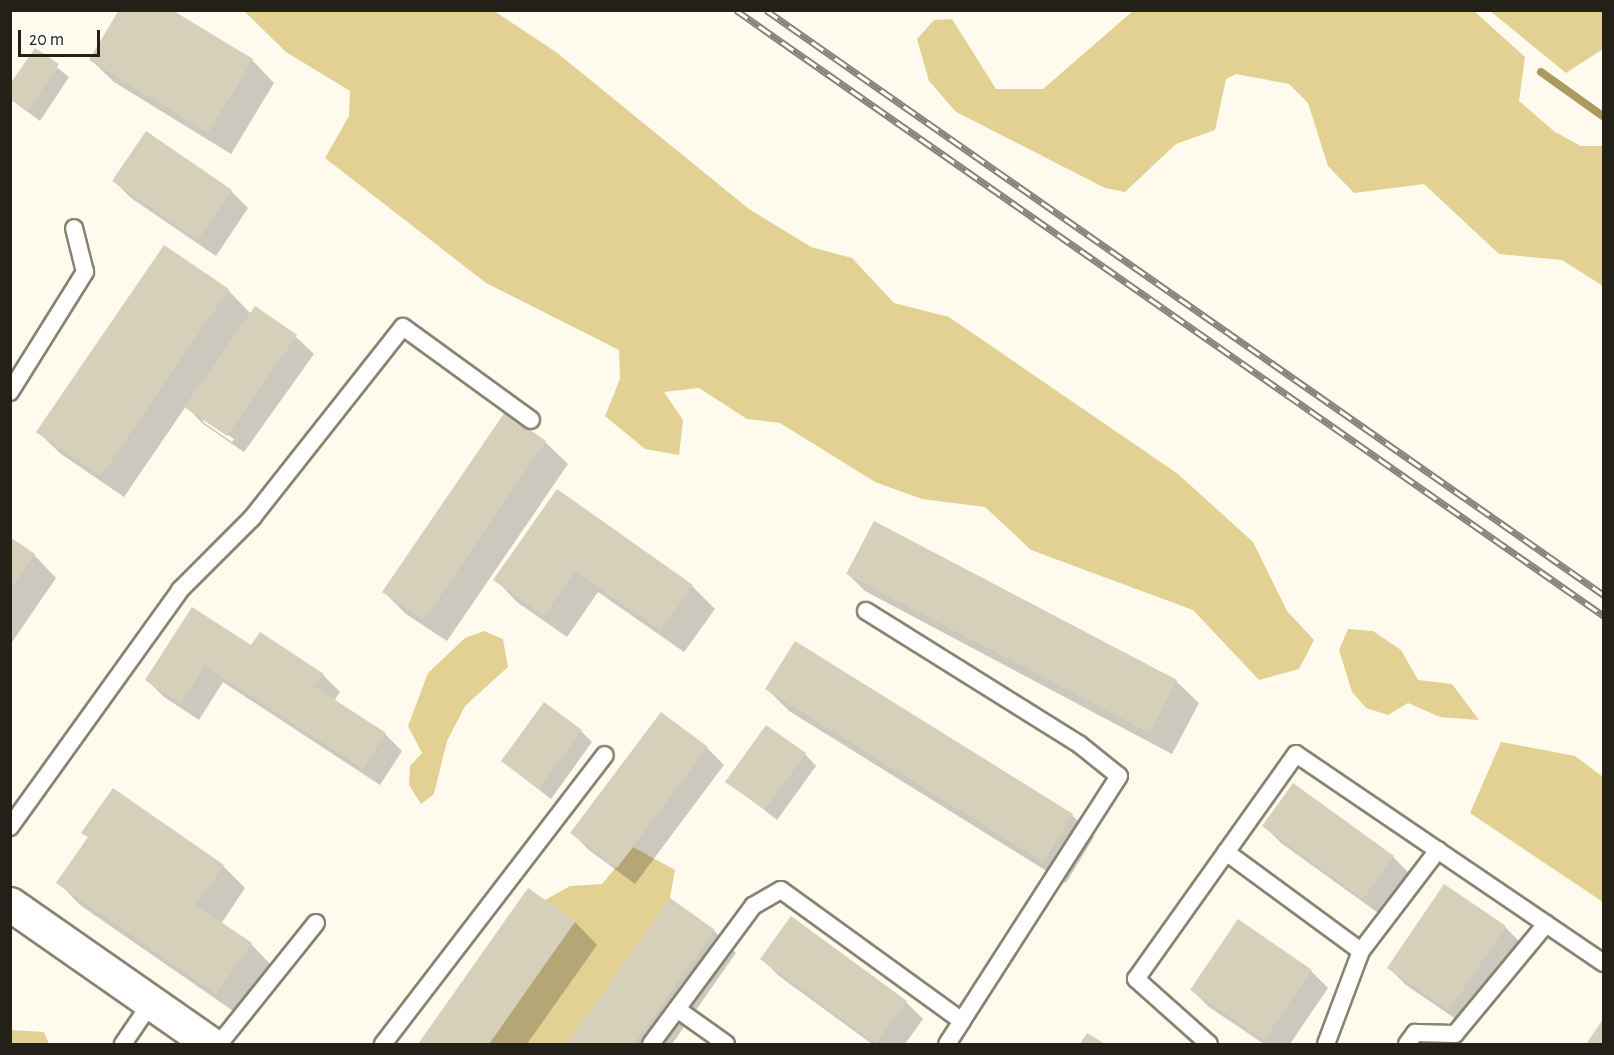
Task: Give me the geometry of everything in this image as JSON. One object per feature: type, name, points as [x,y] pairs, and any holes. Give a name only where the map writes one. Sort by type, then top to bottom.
[{"type":"street","points":[[10,904],[211,1044]]},
{"type":"lane","points":[[10,392],[85,272],[74,228]]},
{"type":"lane","points":[[10,827],[180,590],[252,518],[403,327],[531,420]]},
{"type":"lane","points":[[866,611],[1079,744],[1119,776],[947,1044]]},
{"type":"lane","points":[[1209,1044],[1136,979],[1296,754],[1604,963]]},
{"type":"lane","points":[[383,1044],[605,755]]},
{"type":"lane","points":[[1326,1044],[1361,951],[1438,850]]},
{"type":"lane","points":[[1227,852],[1361,951]]},
{"type":"lane","points":[[651,1044],[753,906],[781,890],[962,1021]]},
{"type":"lane","points":[[219,1044],[316,923]]},
{"type":"lane","points":[[1407,1044],[1415,1033],[1455,1034],[1546,924]]},
{"type":"lane","points":[[123,1044],[151,1003]]},
{"type":"lane","points":[[677,1009],[726,1044]]},
{"type":"shaded area","points":[[1134,10],[1474,11],[1525,57],[1519,101],[1555,132],[1581,146],[1603,146],[1603,286],[1562,260],[1499,254],[1424,184],[1354,193],[1328,166],[1308,103],[1289,84],[1236,74],[1226,79],[1215,130],[1176,144],[1125,192],[1105,188],[956,112],[929,81],[917,39],[934,20],[952,19],[996,89],[1043,89]]},
{"type":"shaded area","points":[[244,11],[494,11],[556,52],[749,209],[811,247],[852,258],[894,303],[949,317],[1178,474],[1253,542],[1287,611],[1314,640],[1299,669],[1259,680],[1193,610],[1031,550],[985,507],[922,499],[875,482],[780,423],[747,419],[699,388],[664,392],[683,420],[679,455],[645,449],[605,416],[620,379],[619,350],[486,283],[325,158],[349,116],[350,91],[286,52]]},
{"type":"shaded area","points":[[1490,11],[1603,11],[1603,49],[1566,73]]},
{"type":"shaded area","points":[[1348,629],[1373,631],[1401,650],[1418,680],[1452,684],[1479,720],[1440,717],[1408,703],[1388,715],[1366,708],[1352,692],[1339,650]]},
{"type":"shaded area","points":[[484,631],[503,639],[508,667],[465,706],[447,741],[434,794],[421,804],[409,785],[410,766],[422,753],[408,726],[428,673],[465,638]]},
{"type":"shaded area","points":[[1501,742],[1575,756],[1603,777],[1603,902],[1470,813]]},
{"type":"shaded area","points":[[633,847],[675,870],[670,898],[567,1044],[489,1044],[575,922],[545,900],[570,886],[602,884]]},
{"type":"shaded area","points":[[10,1030],[44,1032],[49,1044],[11,1044]]},
{"type":"building","points":[[119,10],[172,10],[253,59],[208,133],[89,60]]},
{"type":"building","points":[[35,48],[59,64],[28,111],[10,99],[10,84]]},
{"type":"building","points":[[146,131],[232,190],[198,240],[112,181]]},
{"type":"building","points":[[164,245],[229,289],[101,476],[36,432]]},
{"type":"building","points":[[255,306],[297,335],[227,436],[184,407]]},
{"type":"building","points":[[505,412],[546,441],[424,620],[382,592]]},
{"type":"building","points":[[557,489],[693,585],[661,631],[575,571],[544,616],[493,580]]},
{"type":"building","points":[[874,521],[1177,680],[1150,733],[846,574]]},
{"type":"building","points":[[10,537],[35,554],[10,590]]},
{"type":"building","points":[[192,607],[251,645],[260,632],[324,674],[315,687],[386,733],[363,769],[205,666],[181,704],[145,680]]},
{"type":"building","points":[[795,641],[1073,814],[1043,862],[765,689]]},
{"type":"building","points":[[544,702],[582,730],[539,789],[501,761]]},
{"type":"building","points":[[661,712],[708,747],[617,868],[570,833]]},
{"type":"building","points":[[766,725],[806,753],[765,810],[725,782]]},
{"type":"building","points":[[1293,783],[1394,856],[1363,899],[1262,826]]},
{"type":"building","points":[[113,788],[224,865],[196,905],[252,943],[216,994],[56,883],[88,837],[81,833]]},
{"type":"building","points":[[1444,884],[1506,926],[1449,1010],[1387,968]]},
{"type":"building","points":[[528,888],[575,921],[489,1044],[418,1044]]},
{"type":"building","points":[[670,898],[715,930],[634,1044],[567,1044]]},
{"type":"building","points":[[791,916],[907,1001],[876,1044],[760,959]]},
{"type":"building","points":[[1238,919],[1312,970],[1264,1040],[1190,990]]},
{"type":"building","points":[[1604,1018],[1604,1044],[1586,1044]]},
{"type":"building","points":[[1087,1033],[1105,1044],[1080,1044]]},
{"type":"waterway","points":[[1541,72],[1604,117]]},
{"type":"railway","points":[[736,10],[1604,616]]},
{"type":"railway","points":[[766,10],[1604,595]]}]
